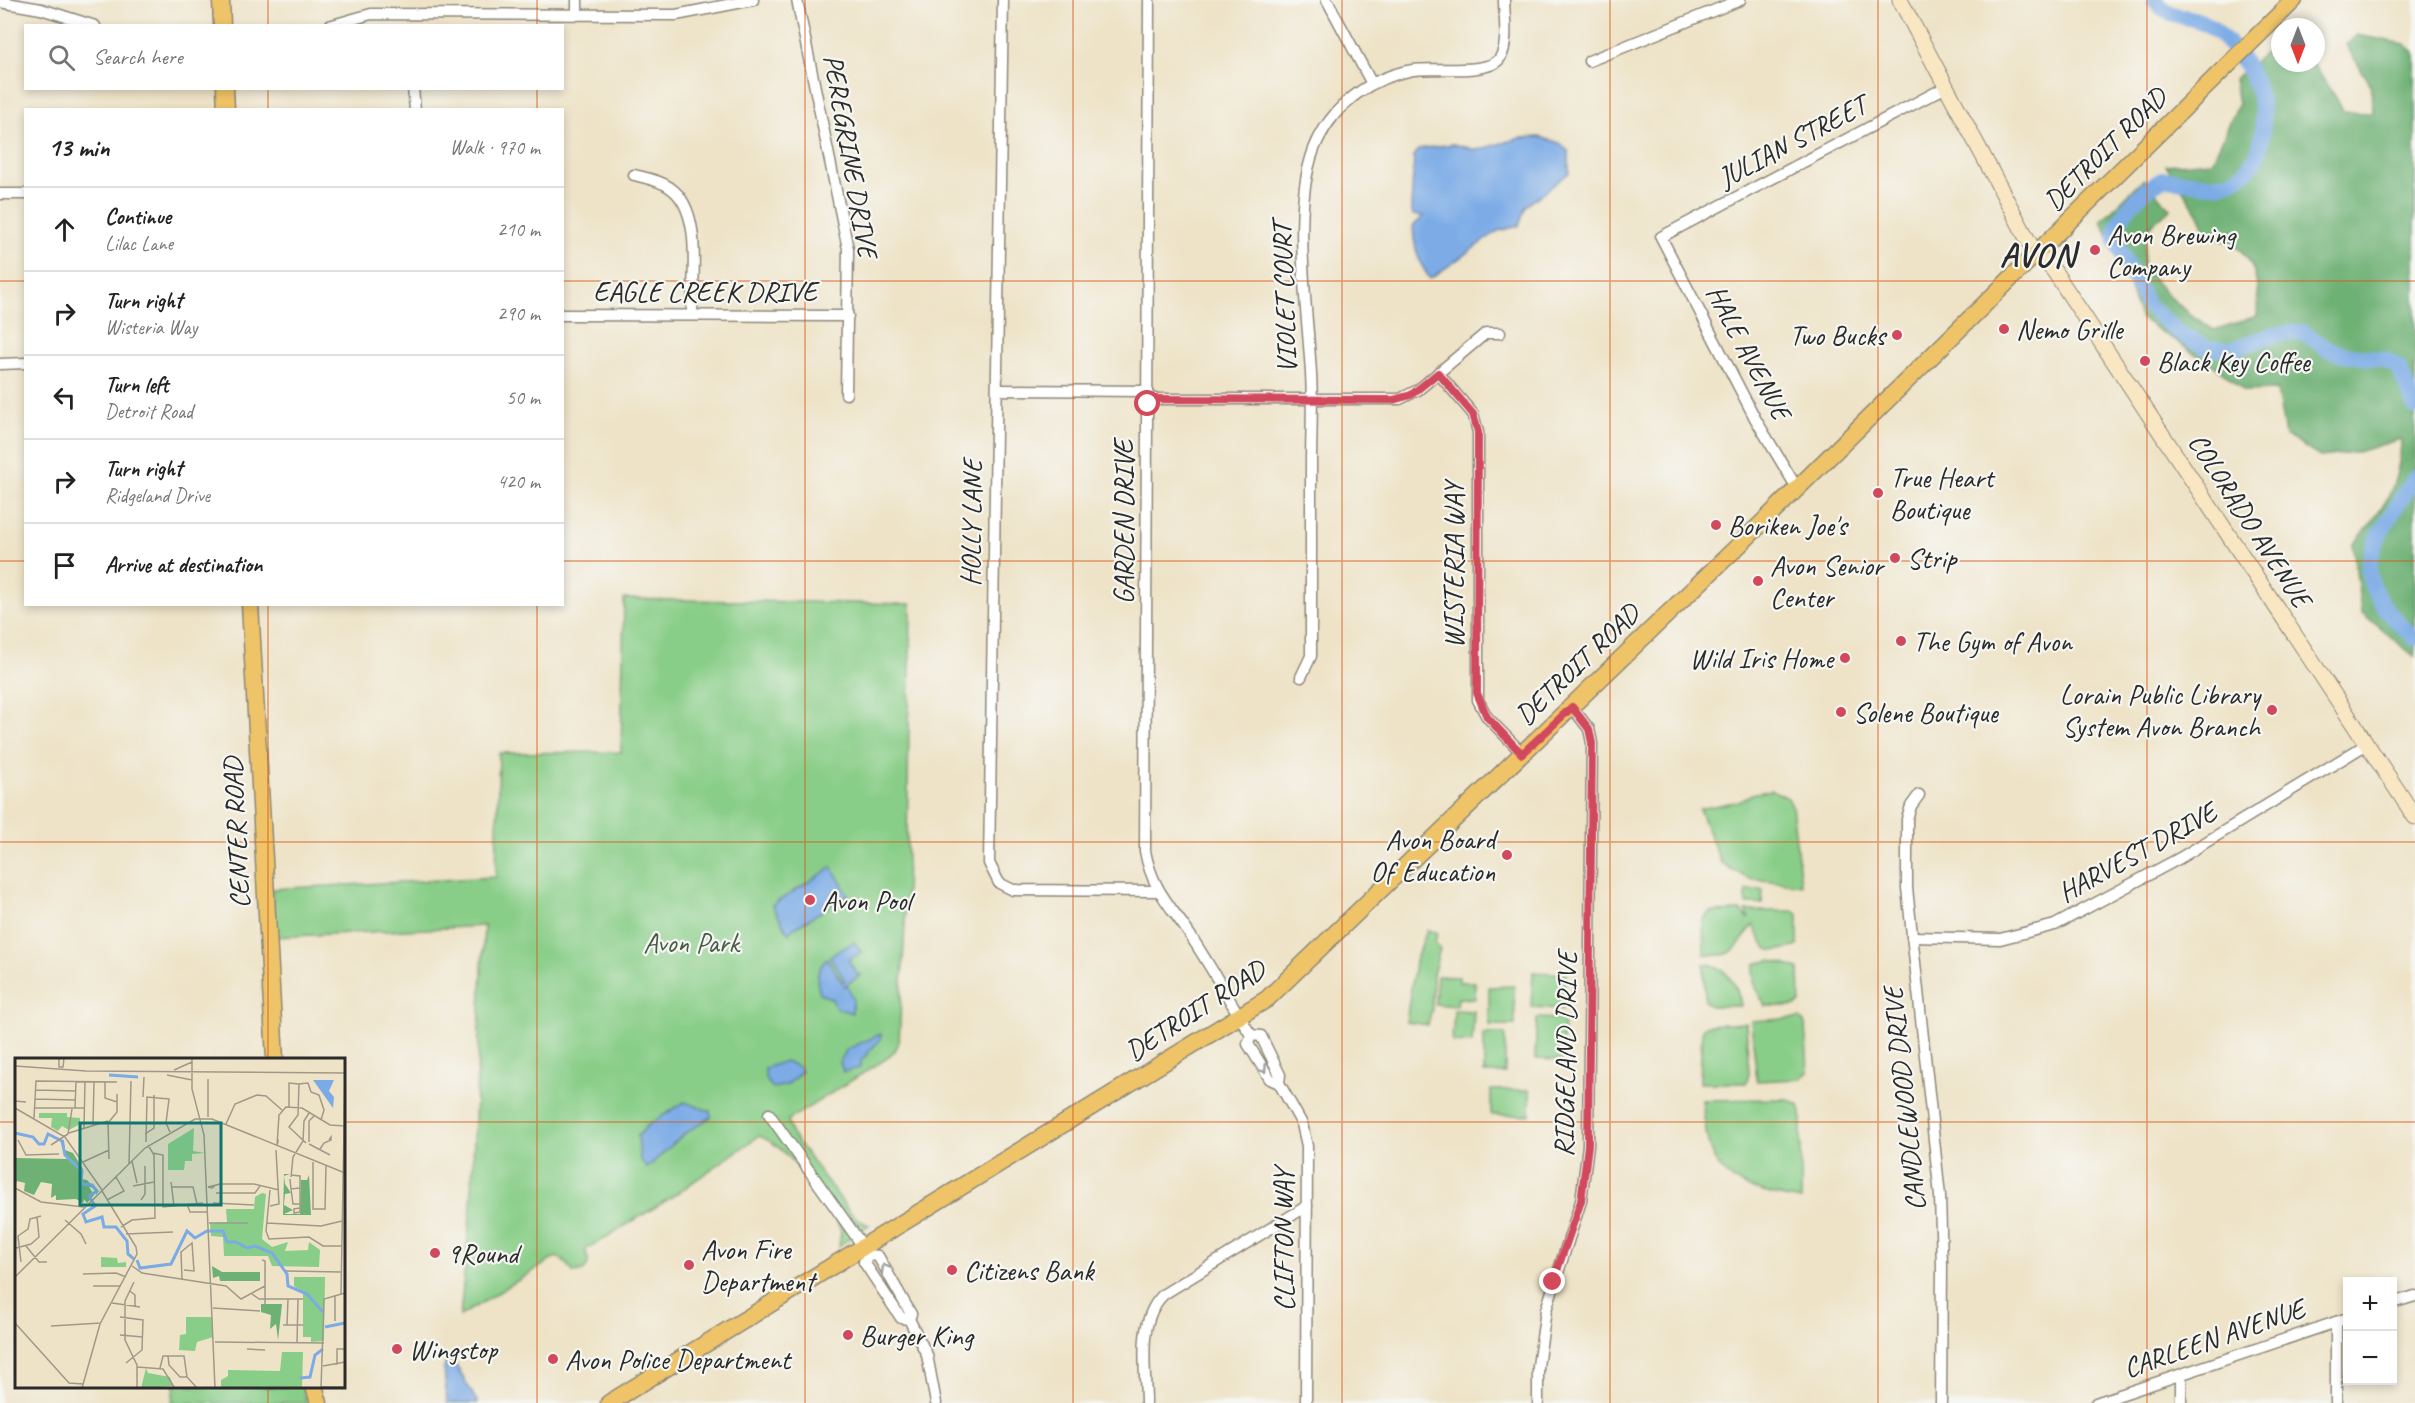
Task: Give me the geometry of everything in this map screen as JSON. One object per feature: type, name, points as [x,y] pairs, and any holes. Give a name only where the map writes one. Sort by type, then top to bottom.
[{"type":"main road","points":[[221,0],[222,24]]},
{"type":"main road","name":"COLORADO AVENUE","points":[[1900,0],[2010,208],[2038,254],[2054,271],[2415,817]]},
{"type":"main road","name":"DETROIT ROAD","points":[[609,1403],[866,1251],[1262,1004],[1292,979],[2038,254],[2294,0]]},
{"type":"main road","points":[[225,90],[226,108]]},
{"type":"main road","name":"CENTER ROAD","points":[[250,606],[275,1058]]},
{"type":"main road","points":[[315,1388],[319,1403]]},
{"type":"street","points":[[577,0],[577,15]]},
{"type":"street","points":[[336,24],[371,14],[414,20],[577,15],[682,15],[753,0]]},
{"type":"street","name":"PEREGRINE DRIVE","points":[[797,0],[847,236],[846,394]]},
{"type":"street","name":"HOLLY LANE","points":[[1003,0],[990,870],[999,883],[1013,890],[1158,891]]},
{"type":"street","name":"GARDEN DRIVE","points":[[1149,0],[1145,851],[1148,868],[1158,891],[1189,934],[1240,1017]]},
{"type":"street","points":[[1327,0],[1372,84]]},
{"type":"street","name":"VIOLET COURT","points":[[1301,677],[1311,656],[1311,400],[1304,279],[1307,172],[1313,150],[1330,120],[1345,104],[1372,84],[1411,70],[1491,66],[1497,62],[1503,50],[1504,0]]},
{"type":"street","points":[[1589,61],[1740,0]]},
{"type":"street","points":[[0,2],[41,9],[89,24]]},
{"type":"street","name":"JULIAN STREET","points":[[1661,237],[1946,87]]},
{"type":"street","points":[[413,90],[415,108]]},
{"type":"street","points":[[634,174],[670,187],[686,205],[692,231],[692,315]]},
{"type":"street","points":[[0,194],[24,194]]},
{"type":"street","name":"HALE AVENUE","points":[[1661,237],[1756,420],[1797,488]]},
{"type":"street","name":"EAGLE CREEK DRIVE","points":[[564,315],[848,316]]},
{"type":"street","points":[[998,390],[1311,400],[1400,399],[1411,395],[1486,333],[1500,333]]},
{"type":"street","points":[[0,364],[24,363]]},
{"type":"street","name":"WISTERIA WAY","points":[[1438,373],[1473,414],[1478,432],[1478,700],[1487,717],[1522,754]]},
{"type":"street","name":"RIDGELAND DRIVE","points":[[1538,1403],[1538,1366],[1546,1310],[1581,1201],[1588,1145],[1592,743],[1589,729],[1572,707]]},
{"type":"street","name":"HARVEST DRIVE","points":[[1912,937],[2000,939],[2055,925],[2180,858],[2367,744]]},
{"type":"street","name":"CANDLEWOOD DRIVE","points":[[1919,795],[1911,806],[1907,831],[1908,898],[1940,1196],[1941,1403]]},
{"type":"street","name":"CLIFTON WAY","points":[[1240,1017],[1251,1035],[1261,1036],[1280,1075],[1279,1083],[1305,1134],[1306,1403]]},
{"type":"street","points":[[769,1114],[866,1251],[878,1256],[911,1314],[909,1319],[927,1355],[936,1403]]},
{"type":"street","points":[[1146,1403],[1146,1326],[1156,1301],[1307,1206]]},
{"type":"street","points":[[2397,1301],[2415,1296]]},
{"type":"street","points":[[2336,1403],[2342,1320]]},
{"type":"street","name":"CARLEEN AVENUE","points":[[2096,1403],[2342,1320]]},
{"type":"street","points":[[2181,1375],[2181,1403]]},
{"type":"green space","points":[[2357,35],[2405,44],[2415,53],[2415,657],[2361,612],[2353,545],[2373,521],[2388,497],[2397,471],[2401,439],[2354,453],[2320,457],[2285,435],[2277,390],[2244,391],[2219,369],[2140,318],[2121,261],[2101,221],[2144,179],[2170,209],[2146,230],[2143,266],[2151,276],[2193,317],[2214,330],[2257,316],[2257,287],[2253,268],[2248,259],[2235,246],[2208,235],[2198,213],[2166,165],[2212,161],[2238,105],[2234,79],[2271,48],[2271,72],[2319,72],[2344,112],[2373,113],[2371,85],[2346,45]]},
{"type":"green space","name":"Avon Park","points":[[624,599],[911,604],[906,902],[899,1042],[895,1051],[886,1059],[788,1120],[791,1133],[850,1212],[869,1225],[839,1246],[841,1232],[838,1223],[813,1187],[782,1151],[759,1136],[667,1200],[585,1250],[588,1264],[583,1271],[574,1273],[562,1259],[556,1257],[460,1316],[471,1206],[484,926],[274,937],[272,889],[496,877],[499,753],[621,752]]},
{"type":"green space","points":[[1772,790],[1788,798],[1792,806],[1801,885],[1747,878],[1721,863],[1699,809],[1739,801],[1752,794]]},
{"type":"green space","points":[[1746,890],[1763,890],[1762,904],[1746,904]]},
{"type":"green space","points":[[1741,911],[1749,919],[1746,911],[1795,911],[1798,915],[1798,946],[1773,951],[1768,949],[1753,925],[1738,946],[1729,953],[1704,954],[1703,919],[1710,912]]},
{"type":"green space","points":[[1427,930],[1437,932],[1435,944],[1440,948],[1433,975],[1432,1009],[1428,1025],[1406,1022],[1415,962]]},
{"type":"green space","points":[[1771,960],[1799,969],[1800,1003],[1795,1006],[1766,1006],[1760,997],[1753,976],[1755,964]]},
{"type":"green space","points":[[1704,964],[1712,965],[1725,972],[1734,984],[1741,1006],[1710,1006],[1705,1001]]},
{"type":"green space","points":[[1533,972],[1566,974],[1563,1009],[1531,1007]]},
{"type":"green space","points":[[1437,976],[1459,977],[1459,982],[1475,982],[1475,999],[1458,998],[1457,1006],[1435,1004]]},
{"type":"green space","points":[[1514,986],[1515,1025],[1489,1025],[1489,987]]},
{"type":"green space","points":[[1454,1010],[1474,1011],[1472,1043],[1452,1042]]},
{"type":"green space","points":[[1537,1018],[1564,1019],[1562,1060],[1535,1059]]},
{"type":"green space","points":[[1800,1018],[1805,1024],[1808,1072],[1800,1079],[1757,1081],[1751,1021]]},
{"type":"green space","points":[[1746,1023],[1749,1074],[1746,1083],[1700,1083],[1702,1029],[1708,1025]]},
{"type":"green space","points":[[1484,1034],[1505,1034],[1505,1073],[1484,1073]]},
{"type":"green space","points":[[1491,1090],[1530,1090],[1530,1115],[1491,1115]]},
{"type":"green space","points":[[1787,1099],[1799,1105],[1801,1112],[1801,1200],[1759,1191],[1734,1180],[1723,1171],[1709,1146],[1702,1100]]},
{"type":"green space","points":[[174,1388],[302,1388],[307,1403],[172,1403]]},
{"type":"water","points":[[1540,137],[1560,143],[1569,152],[1569,173],[1526,206],[1519,226],[1498,231],[1430,279],[1420,261],[1413,226],[1424,216],[1413,215],[1411,208],[1414,156],[1419,149],[1453,144],[1477,150],[1520,138]]},
{"type":"water","name":"Avon Pool","points":[[832,867],[848,895],[791,930],[789,934],[772,905]]},
{"type":"water","name":"Avon Pool","points":[[854,942],[861,952],[848,960],[857,974],[861,975],[844,986],[848,986],[853,1000],[852,1013],[836,1008],[832,999],[820,993],[817,979],[819,970],[827,958],[842,982],[845,981],[830,956]]},
{"type":"water","points":[[881,1034],[881,1038],[861,1061],[860,1068],[843,1072],[840,1062],[847,1049]]},
{"type":"water","points":[[785,1061],[799,1067],[801,1072],[787,1085],[773,1088],[765,1079],[765,1068]]},
{"type":"water","points":[[684,1102],[710,1111],[711,1117],[684,1134],[647,1168],[640,1159],[638,1136],[648,1125]]},
{"type":"water","points":[[446,1362],[455,1364],[478,1403],[447,1403],[444,1368]]},
{"type":"waterway","points":[[2155,0],[2166,11],[2211,27],[2229,44],[2241,58],[2254,80],[2263,120],[2262,135],[2254,161],[2235,179],[2226,183],[2208,185],[2164,179],[2147,190],[2124,214],[2116,233],[2116,242],[2147,305],[2182,335],[2207,348],[2230,350],[2273,335],[2303,332],[2327,349],[2343,354],[2386,360],[2399,368],[2415,407]]},
{"type":"waterway","points":[[2415,477],[2386,523],[2370,560],[2370,577],[2376,595],[2391,615],[2415,638]]},
{"type":"place","name":"Avon Brewing Company","points":[[2095,250]]},
{"type":"place","name":"Nemo Grille","points":[[2004,329]]},
{"type":"place","name":"Two Bucks","points":[[1897,335]]},
{"type":"place","name":"Black Key Coffee","points":[[2145,361]]},
{"type":"place","name":"True Heart Boutique","points":[[1878,493]]},
{"type":"place","name":"Boriken Joe's","points":[[1716,525]]},
{"type":"place","name":"Strip","points":[[1895,558]]},
{"type":"place","name":"Avon Senior Center","points":[[1758,581]]},
{"type":"place","name":"The Gym of Avon","points":[[1901,641]]},
{"type":"place","name":"Wild Iris Home","points":[[1845,658]]},
{"type":"place","name":"Lorain Public Library System Avon Branch","points":[[2272,710]]},
{"type":"place","name":"Solene Boutique","points":[[1841,712]]},
{"type":"place","name":"Avon Board Of Education","points":[[1507,855]]},
{"type":"place","name":"Avon Pool","points":[[810,900]]},
{"type":"place","name":"9Round","points":[[435,1253]]},
{"type":"place","name":"Avon Fire Department","points":[[689,1265]]},
{"type":"place","name":"Citizens Bank","points":[[952,1270]]},
{"type":"place","name":"Burger King","points":[[848,1335]]},
{"type":"place","name":"Wingstop","points":[[397,1349]]},
{"type":"place","name":"Avon Police Department","points":[[553,1359]]},
{"type":"district","name":"AVON","points":[[2038,254]]},
{"type":"route","points":[[1148,404],[1148,399],[1393,400],[1411,395],[1438,373],[1473,414],[1478,432],[1478,700],[1487,717],[1522,754],[1572,707],[1589,729],[1592,743],[1592,913],[1586,1173],[1573,1229],[1553,1282]]}]
